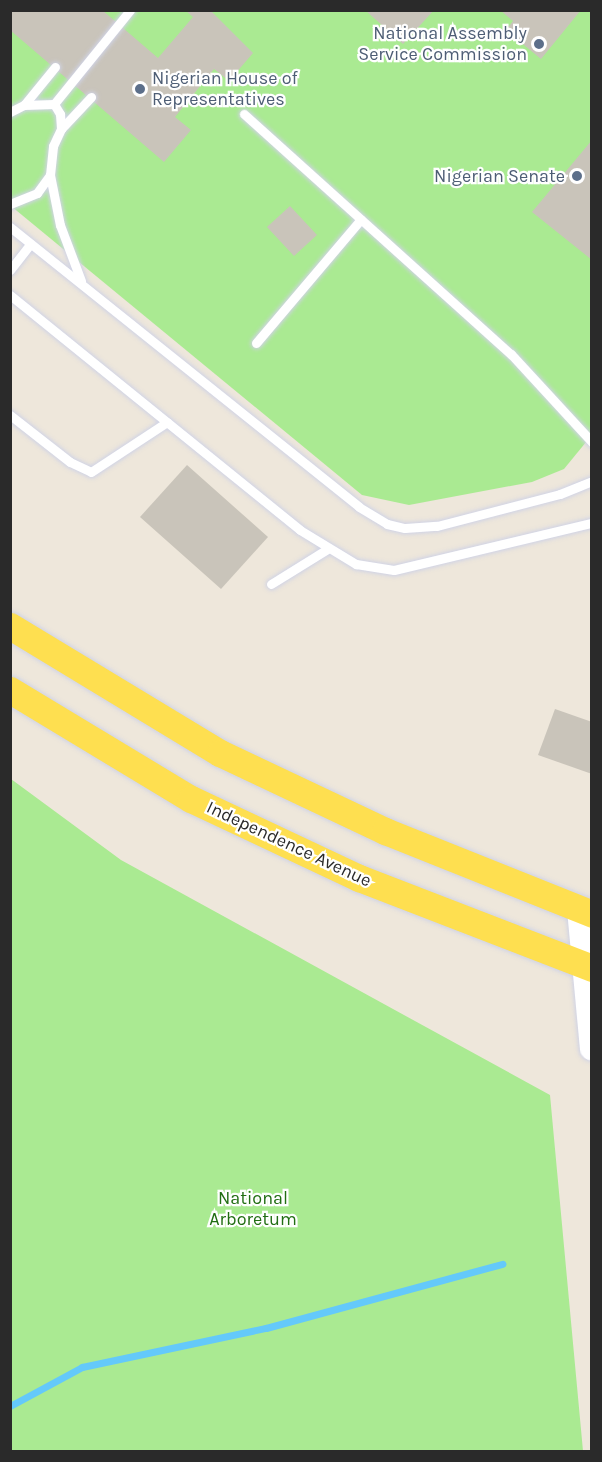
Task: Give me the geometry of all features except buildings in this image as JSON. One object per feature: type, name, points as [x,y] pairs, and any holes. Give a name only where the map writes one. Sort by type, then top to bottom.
[{"type":"main road","points":[[10,626],[220,753],[385,831],[585,911],[591,1048]]},
{"type":"main road","name":"Independence Avenue","points":[[10,690],[191,799],[359,878],[588,967]]},
{"type":"lane","points":[[24,105],[54,104],[130,10]]},
{"type":"lane","points":[[10,112],[24,105],[55,67]]},
{"type":"lane","points":[[82,283],[60,225],[50,175],[53,146],[61,129],[91,97]]},
{"type":"lane","points":[[54,104],[60,114],[61,129]]},
{"type":"lane","points":[[244,114],[511,354],[591,442]]},
{"type":"lane","points":[[10,204],[37,194],[50,175]]},
{"type":"lane","points":[[256,343],[361,219]]},
{"type":"lane","points":[[10,227],[359,507],[387,524],[405,528],[437,526],[560,494],[591,481]]},
{"type":"lane","points":[[10,270],[30,244]]},
{"type":"lane","points":[[10,295],[300,530],[356,564],[394,570],[591,523]]},
{"type":"lane","points":[[10,416],[70,462],[91,472],[167,422]]},
{"type":"lane","points":[[271,584],[329,548]]},
{"type":"green space","points":[[10,11],[591,11],[591,436],[564,469],[532,482],[409,505],[362,495],[11,206]]},
{"type":"green space","name":"National Arboretum","points":[[11,779],[121,860],[550,1095],[583,1451],[11,1451]]},
{"type":"waterway","points":[[10,1406],[82,1367],[266,1328],[502,1264]]},
{"type":"place","name":"National Assembly Service Commission","points":[[539,44]]},
{"type":"place","name":"Nigerian House of Representatives","points":[[140,89]]},
{"type":"place","name":"Nigerian Senate","points":[[577,176]]}]
